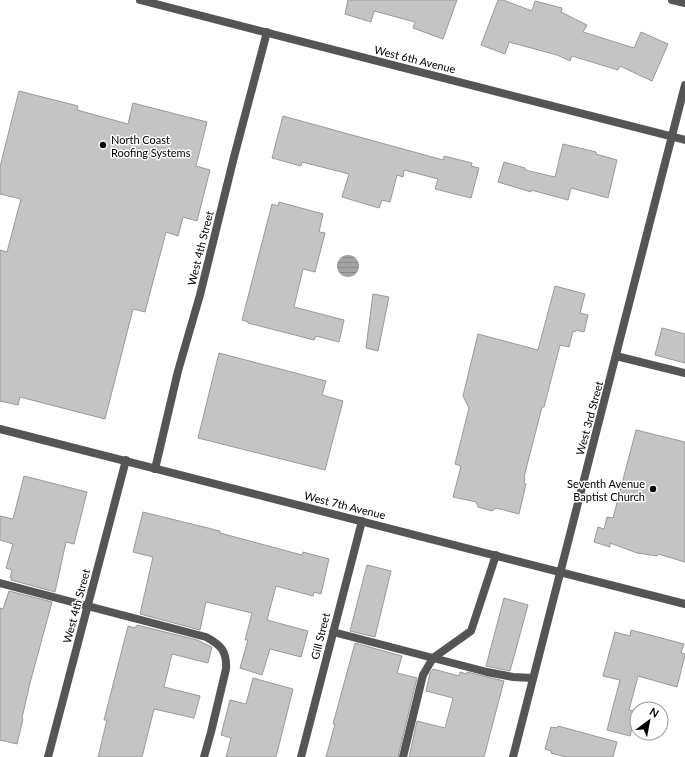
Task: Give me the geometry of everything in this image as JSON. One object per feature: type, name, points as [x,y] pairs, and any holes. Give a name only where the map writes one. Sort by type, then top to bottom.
[{"type":"street","name":"West 6th Avenue","points":[[140,0],[685,140]]},
{"type":"street","points":[[672,0],[685,3]]},
{"type":"street","name":"West 4th Street","points":[[154,469],[178,371],[200,295],[267,32]]},
{"type":"street","name":"West 3rd Street","points":[[512,757],[685,85]]},
{"type":"street","points":[[616,356],[685,373]]},
{"type":"street","name":"West 7th Avenue","points":[[0,429],[685,604]]},
{"type":"street","name":"West 4th Street","points":[[48,757],[126,460]]},
{"type":"street","name":"Gill Street","points":[[301,757],[362,521]]},
{"type":"street","points":[[403,757],[424,675],[433,658],[471,631],[496,555]]},
{"type":"street","points":[[0,583],[206,637],[217,643],[227,659],[226,669],[204,757]]},
{"type":"street","points":[[333,632],[487,672],[513,677],[533,678]]},
{"type":"shaded area","points":[[348,255],[356,258],[359,266],[356,274],[348,277],[340,274],[337,266],[340,258]]},
{"type":"building","points":[[348,0],[457,0],[443,39],[413,28],[415,22],[374,11],[371,22],[345,14]]},
{"type":"building","points":[[498,0],[503,0],[532,11],[535,1],[562,8],[561,12],[587,25],[583,32],[634,48],[641,32],[668,44],[652,81],[620,66],[618,70],[572,56],[570,61],[557,55],[509,42],[505,54],[481,45]]},
{"type":"building","points":[[19,91],[78,106],[77,110],[128,124],[133,103],[207,122],[196,166],[210,170],[197,221],[183,217],[178,236],[166,232],[145,312],[133,309],[105,419],[20,397],[18,405],[0,401],[0,250],[7,252],[21,199],[0,194],[0,167]]},
{"type":"building","points":[[283,116],[443,160],[444,156],[472,163],[471,166],[479,168],[471,198],[435,189],[438,179],[404,170],[403,177],[397,175],[390,202],[382,200],[379,208],[342,197],[349,174],[302,162],[301,166],[272,158]]},
{"type":"building","points":[[563,144],[596,152],[596,154],[617,160],[608,198],[571,188],[568,200],[531,190],[531,192],[498,182],[504,162],[525,168],[525,170],[555,177]]},
{"type":"building","points":[[279,202],[323,214],[319,232],[325,233],[315,272],[303,269],[294,307],[344,320],[339,342],[316,336],[314,340],[248,323],[242,320],[272,204],[278,206]]},
{"type":"building","points":[[555,286],[585,294],[580,313],[588,315],[584,332],[576,330],[575,332],[573,331],[569,347],[560,345],[524,477],[524,483],[526,484],[519,514],[496,508],[492,511],[478,507],[476,502],[453,497],[461,466],[455,464],[469,408],[463,396],[478,334],[538,350]]},
{"type":"building","points":[[373,294],[389,297],[378,351],[366,348]]},
{"type":"building","points":[[662,328],[685,334],[685,363],[655,355]]},
{"type":"building","points":[[219,353],[326,381],[322,395],[343,401],[325,470],[198,438]]},
{"type":"building","name":"Seventh Avenue Baptist Church","points":[[636,430],[685,442],[685,562],[658,554],[657,556],[637,553],[610,543],[610,547],[594,542],[598,527],[604,529],[607,517],[613,518]]},
{"type":"building","points":[[24,476],[87,492],[74,544],[66,542],[55,592],[11,580],[12,570],[6,568],[13,544],[0,540],[0,516],[13,519]]},
{"type":"building","points":[[143,512],[220,531],[220,533],[302,555],[303,552],[329,559],[321,594],[314,592],[313,596],[276,586],[267,620],[308,631],[301,657],[270,649],[262,675],[240,668],[248,640],[245,640],[252,613],[206,602],[200,630],[140,614],[153,557],[133,552]]},
{"type":"building","points":[[367,565],[391,571],[375,637],[350,631]]},
{"type":"building","points":[[9,591],[52,602],[30,683],[17,744],[0,740],[0,608],[3,609]]},
{"type":"building","points":[[504,598],[528,605],[510,671],[486,666]]},
{"type":"building","points":[[137,625],[197,640],[212,647],[208,663],[172,654],[164,687],[200,696],[194,718],[154,709],[142,757],[98,757],[107,720],[104,720],[128,626],[135,628]]},
{"type":"building","points":[[631,630],[684,644],[681,653],[685,655],[677,687],[638,676],[631,701],[629,701],[629,736],[607,730],[620,680],[603,676],[615,632],[630,636]]},
{"type":"building","points":[[355,643],[402,656],[397,673],[417,678],[398,757],[326,757],[335,724],[333,724]]},
{"type":"building","points":[[433,669],[459,676],[460,672],[467,674],[467,672],[504,681],[484,757],[409,757],[417,721],[445,728],[453,698],[426,691],[430,673]]},
{"type":"building","points":[[253,678],[293,689],[276,757],[226,757],[231,738],[221,735],[230,700],[246,704]]},
{"type":"building","points":[[558,726],[617,742],[613,757],[566,757],[551,753],[551,751],[545,749],[551,727],[557,728]]},
{"type":"place","name":"North Coast Roofing Systems","points":[[103,145]]},
{"type":"place","name":"Seventh Avenue Baptist Church","points":[[653,489]]}]
